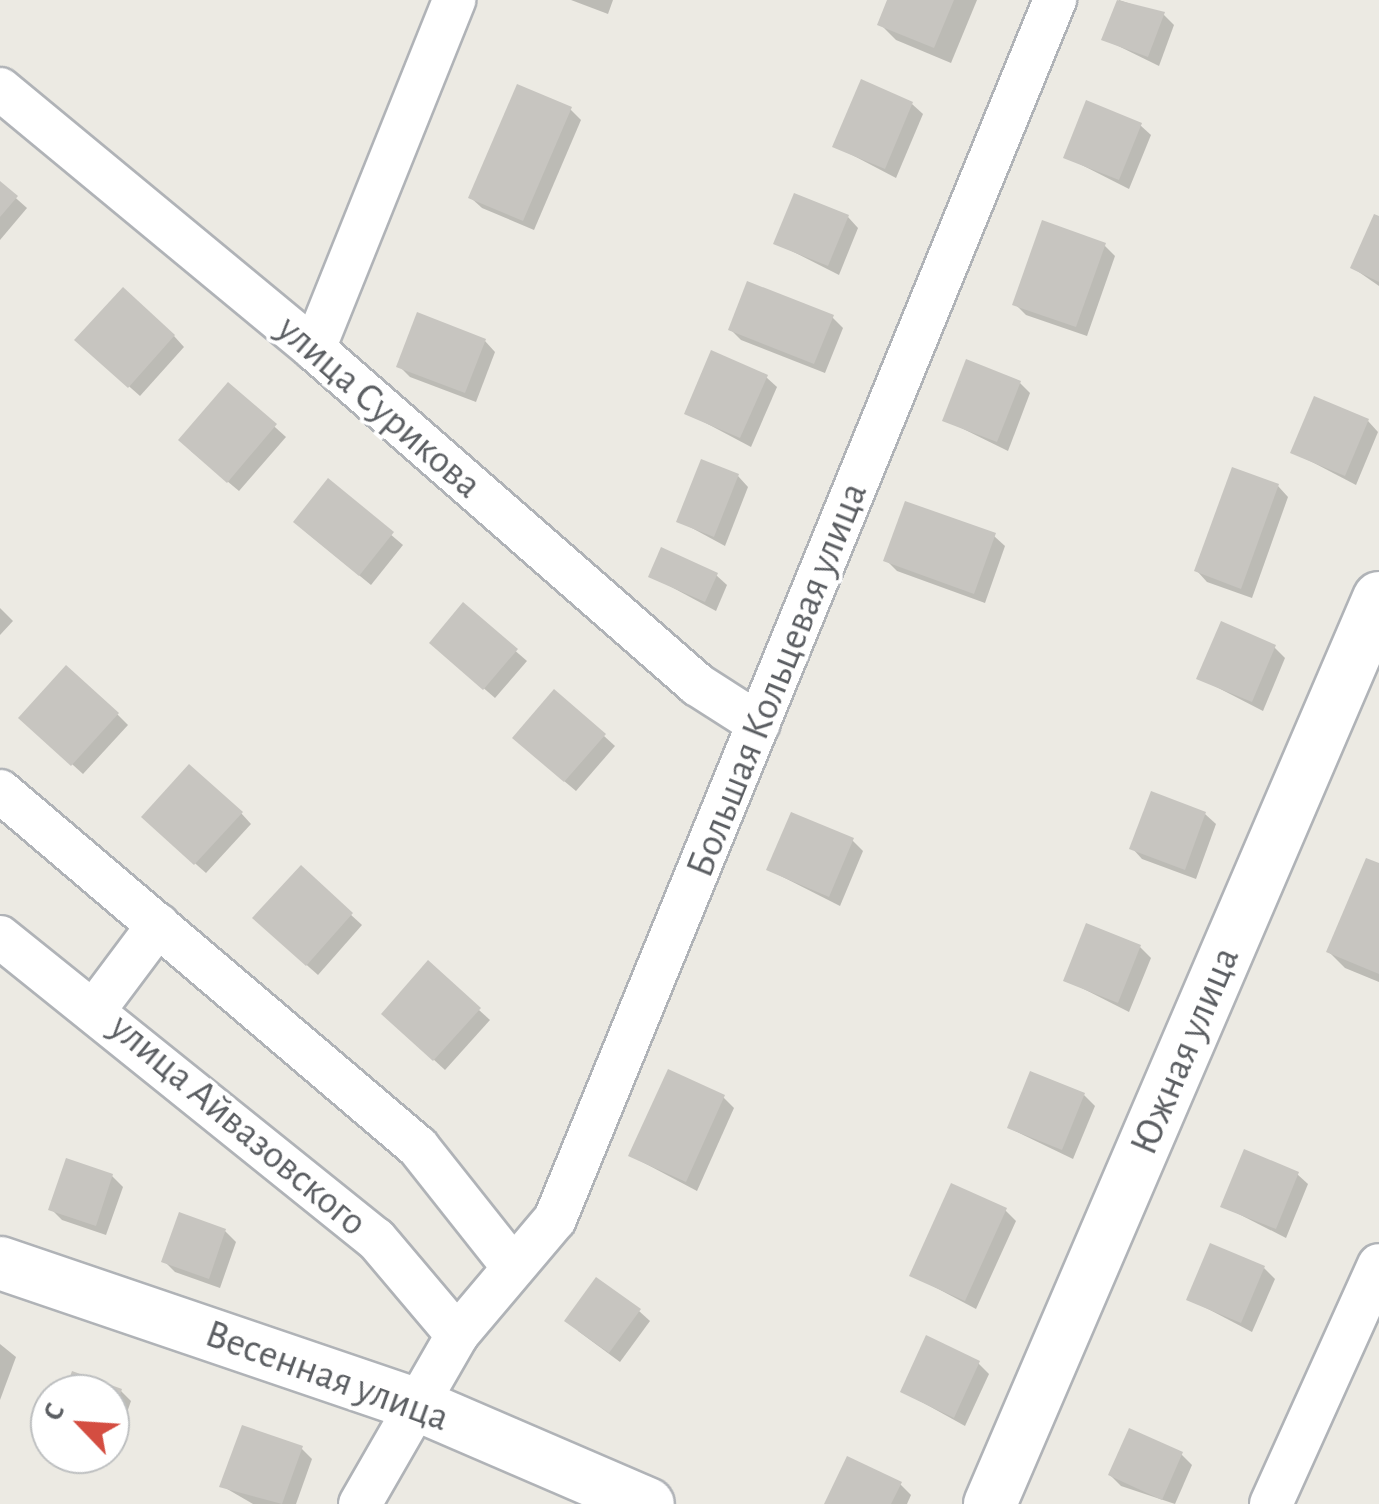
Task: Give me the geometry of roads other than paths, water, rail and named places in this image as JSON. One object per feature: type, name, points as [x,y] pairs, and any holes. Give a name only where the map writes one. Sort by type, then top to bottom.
[{"type":"street","points":[[314,349],[454,0]]},
{"type":"street","name":"Большая Кольцевая улица","points":[[360,1504],[420,1406],[457,1334],[555,1219],[1055,0]]},
{"type":"street","name":"улица Сурикова","points":[[0,89],[314,349],[698,685],[759,724]]},
{"type":"street","name":"Южная улица","points":[[990,1504],[1379,598]]},
{"type":"street","points":[[0,792],[418,1146],[513,1267]]},
{"type":"street","points":[[96,1008],[158,925]]},
{"type":"street","name":"улица Айвазовского","points":[[0,937],[96,1008],[376,1239],[457,1334]]},
{"type":"street","name":"Весенная улица","points":[[0,1263],[420,1406],[648,1504]]},
{"type":"street","points":[[1271,1504],[1379,1264]]}]
